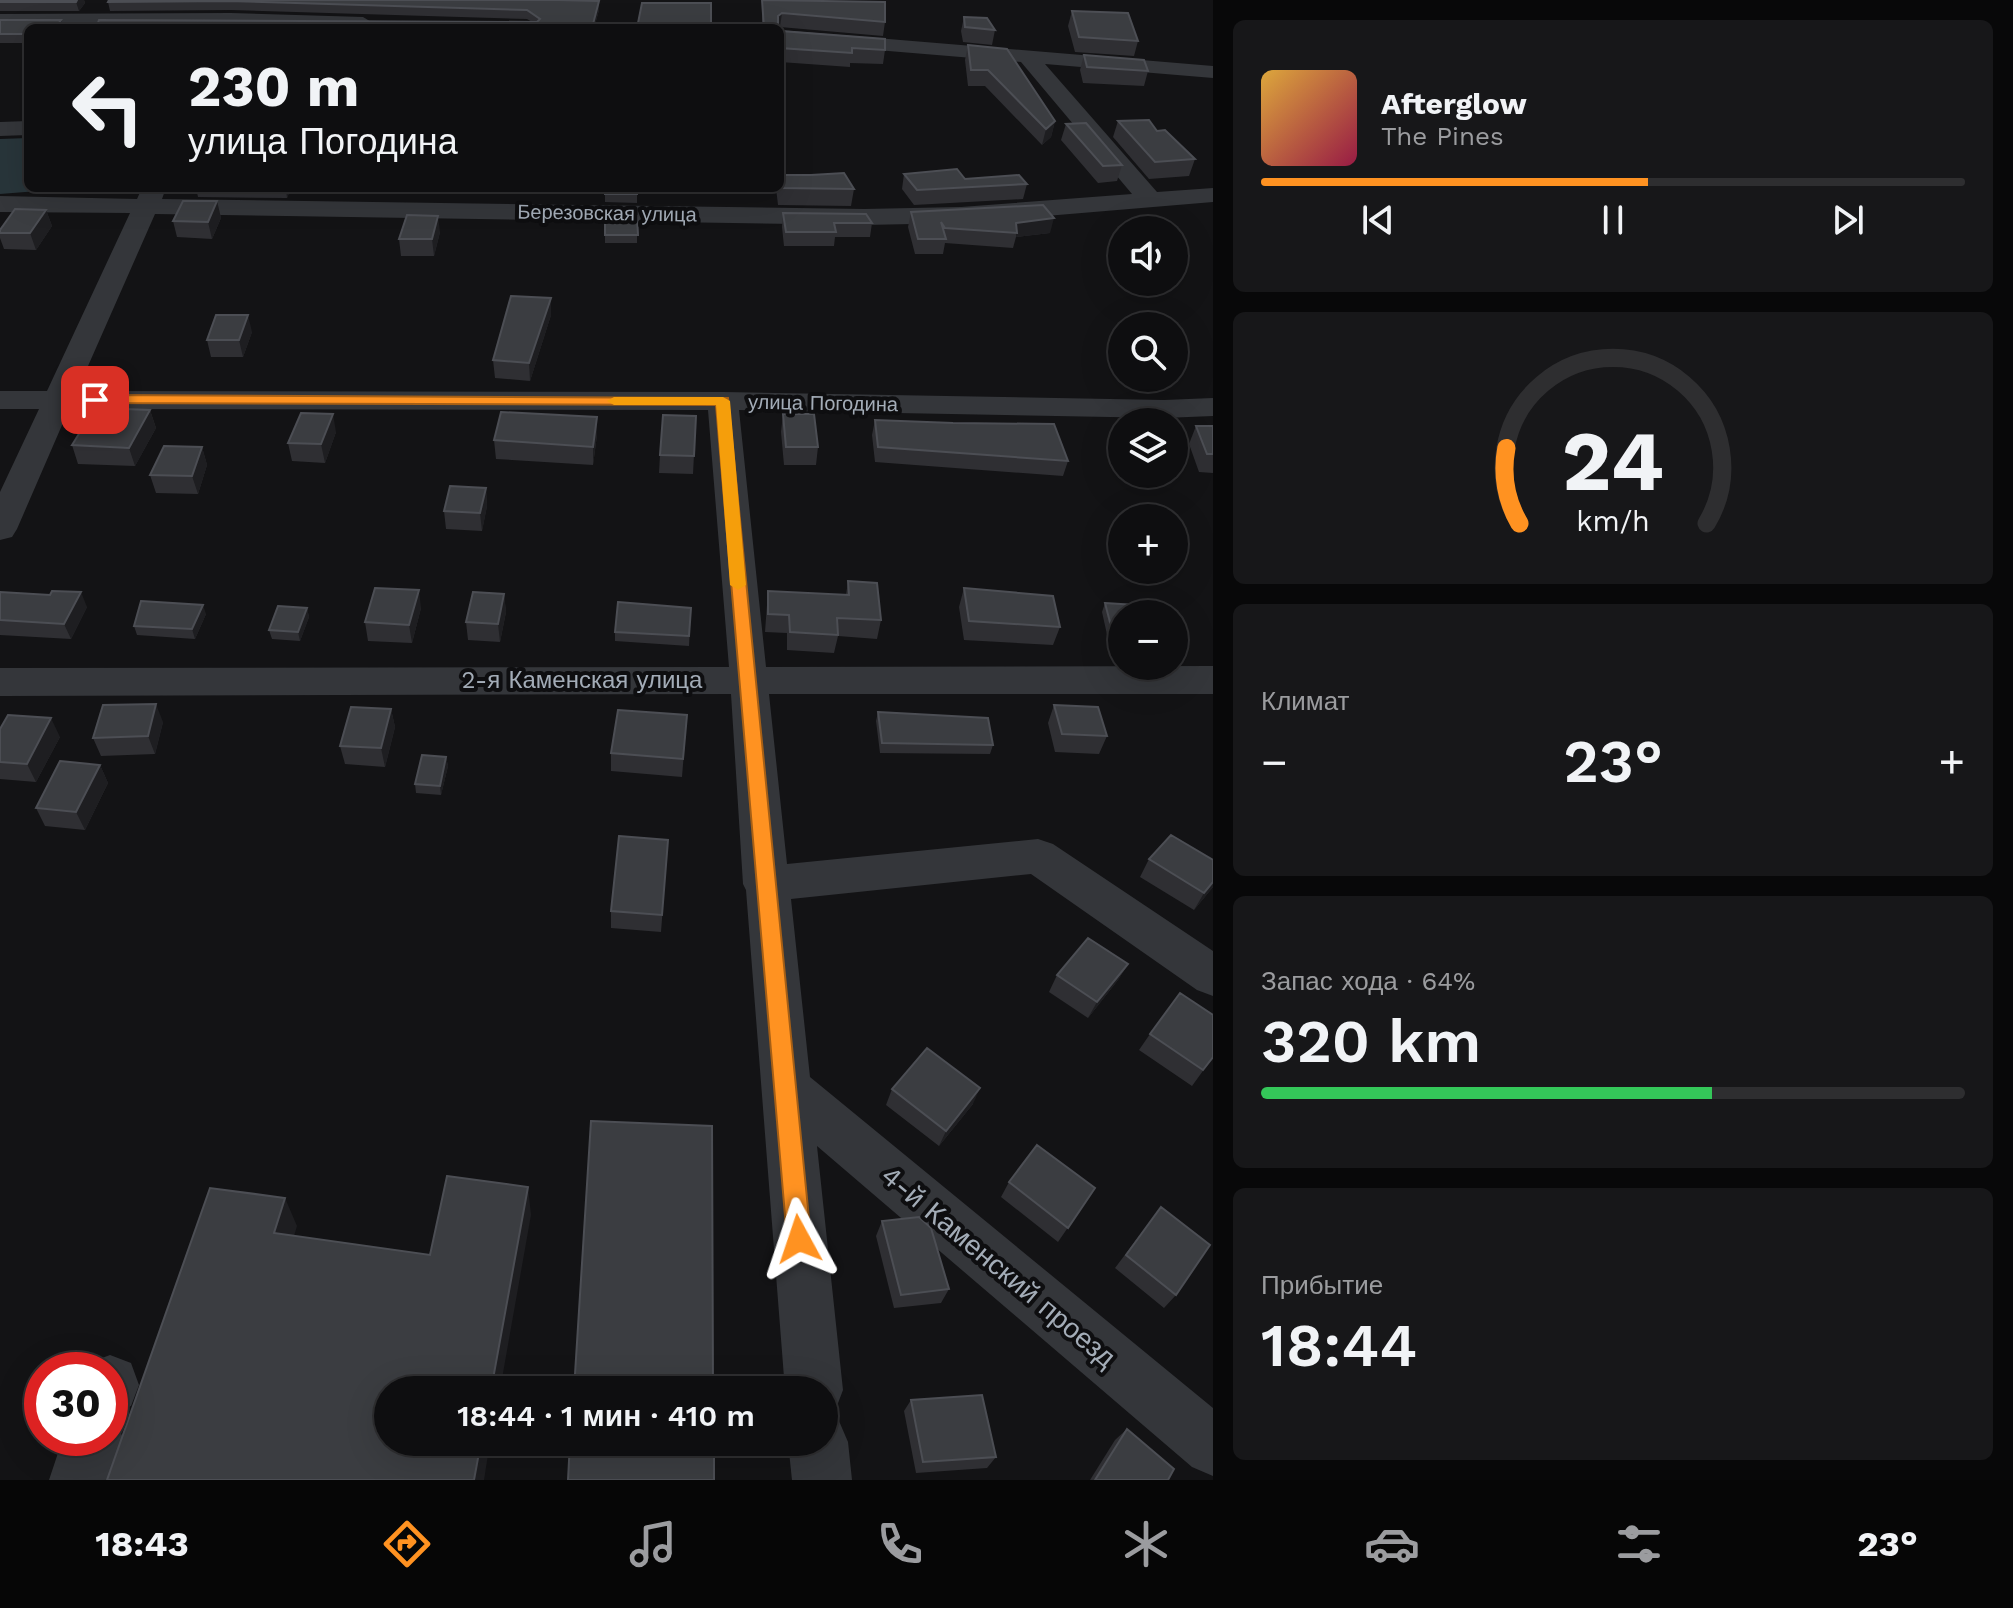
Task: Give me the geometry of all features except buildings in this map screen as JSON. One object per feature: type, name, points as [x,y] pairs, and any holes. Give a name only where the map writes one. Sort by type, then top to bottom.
[{"type":"street","points":[[0,20],[387,24]]},
{"type":"street","points":[[784,36],[1213,72]]},
{"type":"street","points":[[1026,55],[1152,202]]},
{"type":"street","points":[[0,129],[24,128]]},
{"type":"street","name":"Березовская улица","points":[[0,204],[150,197],[864,217],[961,215],[1213,195]]},
{"type":"street","points":[[0,529],[150,197]]},
{"type":"street","name":"улица Погодина","points":[[0,400],[723,401],[1164,409],[1213,407]]},
{"type":"street","points":[[723,401],[746,679],[813,1376]]},
{"type":"street","name":"2-я Каменская улица","points":[[0,682],[1213,680]]},
{"type":"street","points":[[765,884],[1038,856],[1213,976]]},
{"type":"street","name":"4-й Каменский проезд","points":[[785,1087],[1213,1446]]},
{"type":"street","points":[[79,1480],[87,1456]]},
{"type":"street","points":[[819,1456],[822,1480]]},
{"type":"shaded area","points":[[24,138],[25,192],[0,194],[0,139]]},
{"type":"slow traffic","points":[[614,401],[723,401],[738,585]]},
{"type":"route","points":[[95,400],[723,401],[799,1239]]}]
